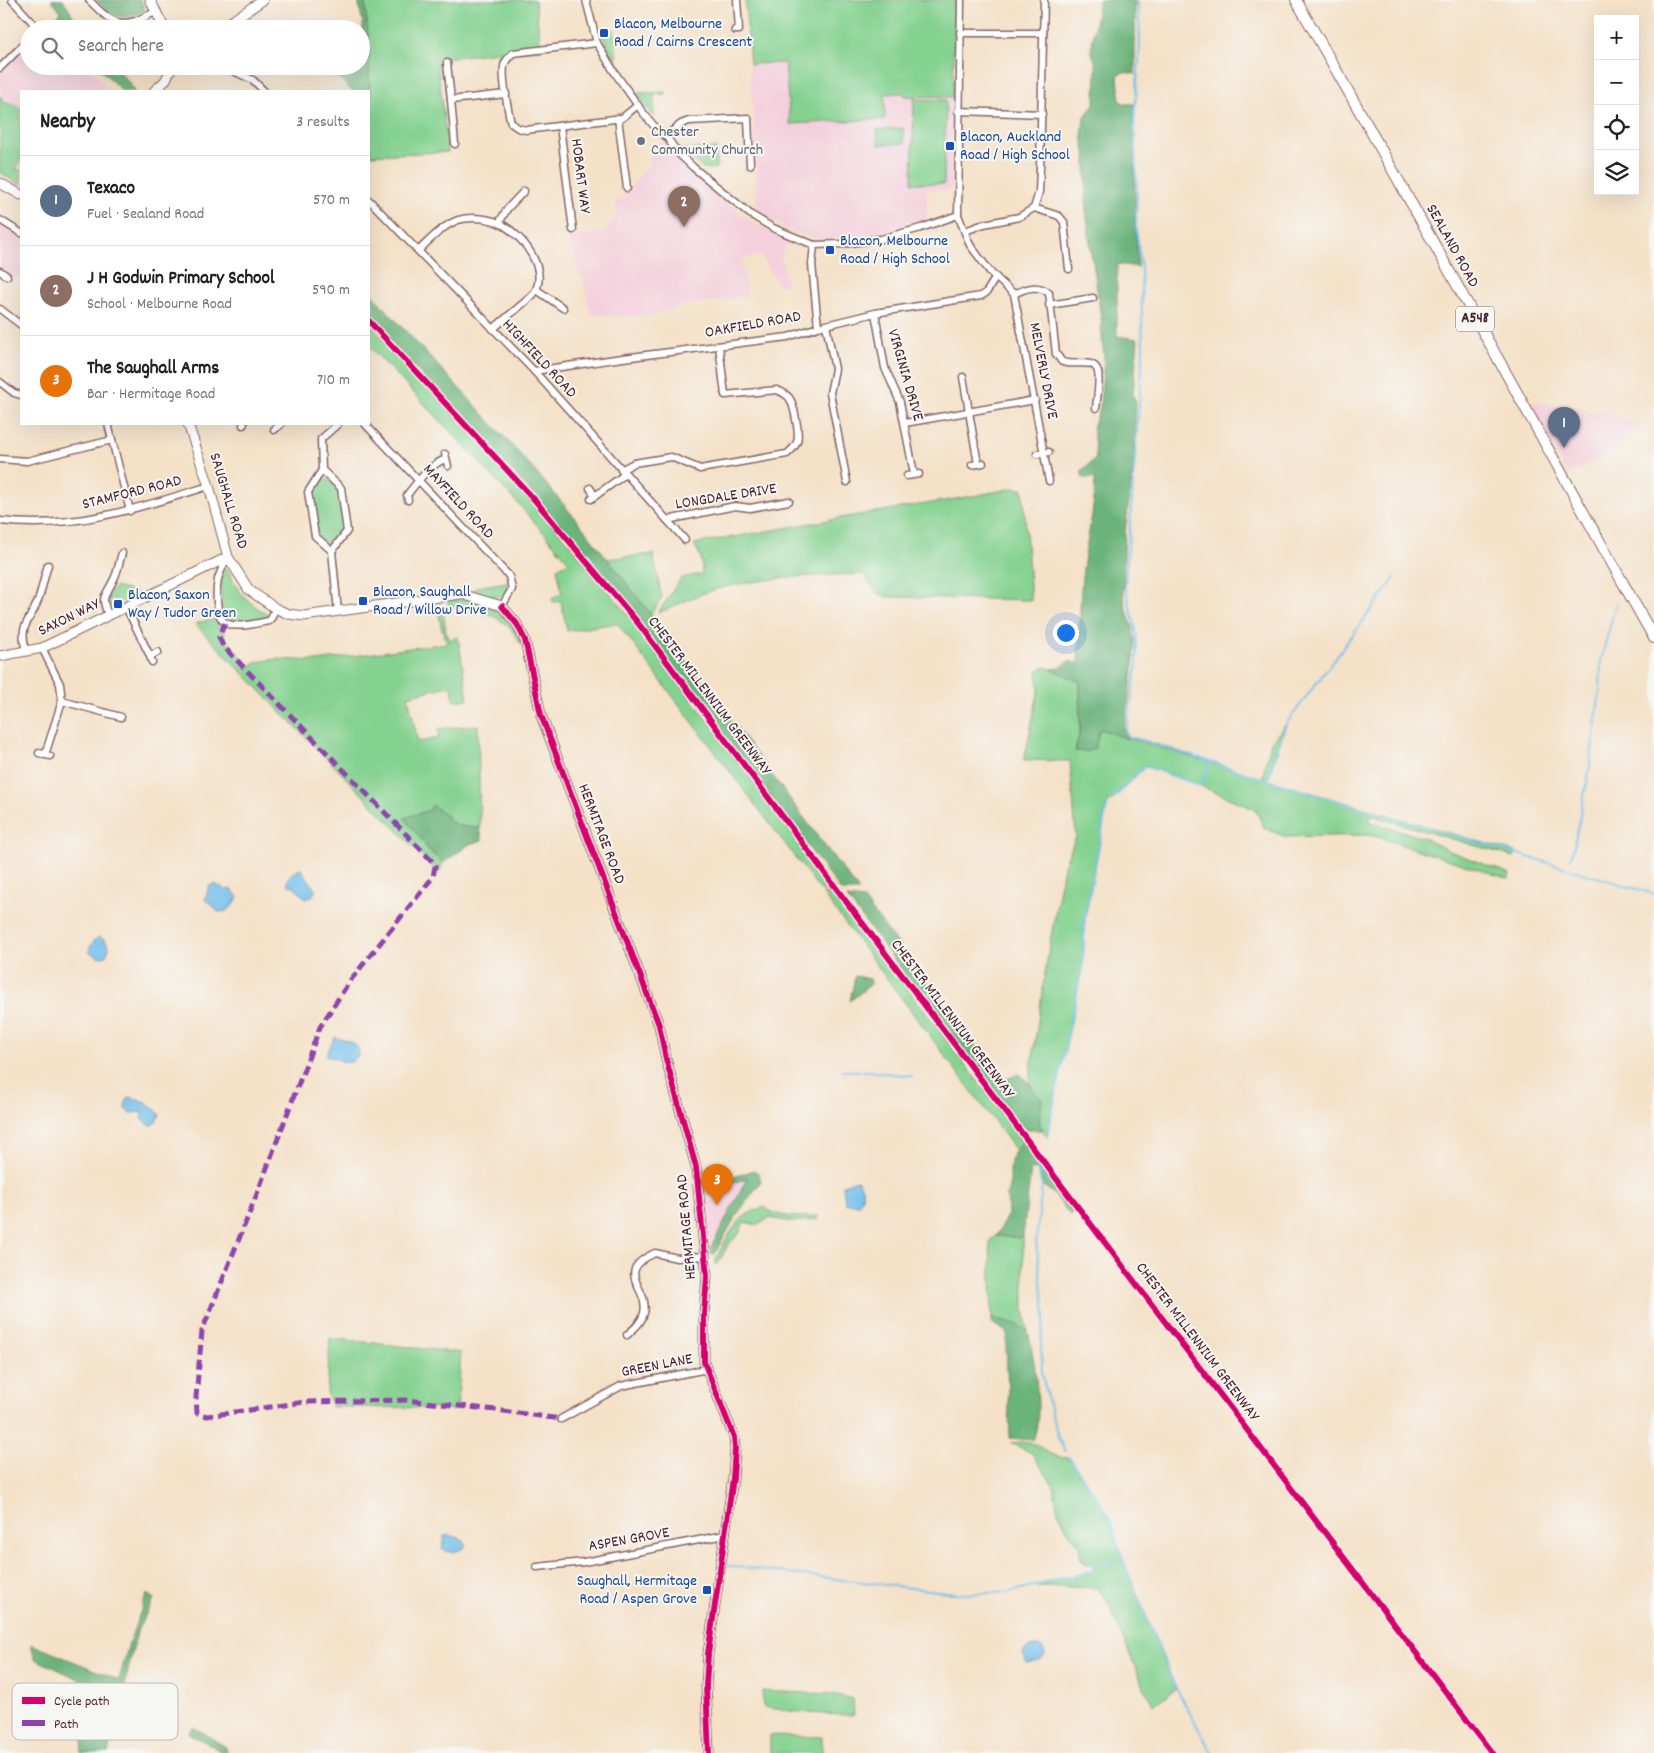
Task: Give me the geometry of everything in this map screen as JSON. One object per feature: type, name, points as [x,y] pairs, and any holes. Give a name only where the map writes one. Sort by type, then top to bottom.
[{"type":"main road","name":"SEALAND ROAD","points":[[1296,0],[1372,132],[1654,638]]},
{"type":"street","points":[[12,0],[30,20]]},
{"type":"street","points":[[89,0],[106,17],[113,20]]},
{"type":"street","points":[[150,0],[161,20]]},
{"type":"street","points":[[233,20],[263,0]]},
{"type":"street","points":[[586,0],[598,43],[614,70],[653,124],[694,168],[750,214],[773,228],[814,244],[842,244],[881,239],[958,215]]},
{"type":"street","points":[[735,30],[739,30],[737,0]]},
{"type":"street","points":[[961,0],[958,215],[970,245],[996,277],[1014,294],[1024,289],[1037,287],[1043,288],[1048,293],[1056,354],[1061,361],[1094,365],[1098,371],[1096,408]]},
{"type":"street","points":[[964,231],[984,224],[1019,217],[1034,208],[1039,192],[1044,0]]},
{"type":"street","points":[[140,20],[157,11]]},
{"type":"street","points":[[960,33],[1043,33]]},
{"type":"street","points":[[598,43],[514,53],[507,58],[504,66],[511,123],[516,127],[526,130],[622,118],[638,105]]},
{"type":"street","points":[[0,68],[20,47]]},
{"type":"street","points":[[447,63],[455,144]]},
{"type":"street","points":[[155,90],[168,75]]},
{"type":"street","points":[[242,75],[253,80],[263,90]]},
{"type":"street","points":[[451,100],[506,94]]},
{"type":"street","points":[[958,111],[1042,114]]},
{"type":"street","points":[[618,118],[627,188]]},
{"type":"street","points":[[666,136],[681,124],[690,121],[748,118],[750,166]]},
{"type":"street","name":"HOBART WAY","points":[[560,126],[573,230]]},
{"type":"street","points":[[0,183],[20,194]]},
{"type":"street","points":[[499,223],[507,209],[525,192]]},
{"type":"street","name":"HIGHFIELD ROAD","points":[[370,205],[418,251],[534,372],[685,540]]},
{"type":"street","points":[[1034,208],[1059,216],[1064,222],[1069,269]]},
{"type":"street","points":[[418,251],[449,224],[470,218],[486,219],[499,223],[522,240],[532,256],[538,274],[537,290],[492,329]]},
{"type":"street","points":[[0,220],[20,233]]},
{"type":"street","points":[[814,244],[812,264],[818,327]]},
{"type":"street","points":[[0,271],[7,276]]},
{"type":"street","name":"OAKFIELD ROAD","points":[[534,372],[615,359],[788,336],[875,314],[981,296],[986,293],[996,277]]},
{"type":"street","points":[[537,290],[562,308]]},
{"type":"street","name":"MELVERLY DRIVE","points":[[1014,294],[1049,481]]},
{"type":"street","points":[[1049,305],[1093,298]]},
{"type":"street","points":[[0,309],[20,324]]},
{"type":"street","name":"VIRGINIA DRIVE","points":[[875,314],[885,368],[895,387],[905,423],[913,475]]},
{"type":"street","points":[[826,325],[835,369],[830,393],[847,482]]},
{"type":"street","points":[[590,488],[593,497],[634,463],[671,457],[700,468],[788,454],[794,449],[798,440],[798,432],[790,398],[777,390],[724,395],[719,346]]},
{"type":"street","points":[[963,377],[978,464]]},
{"type":"street","points":[[0,382],[14,393],[20,395]]},
{"type":"street","points":[[905,423],[1035,400]]},
{"type":"street","points":[[108,425],[130,511]]},
{"type":"street","name":"SAUGHALL ROAD","points":[[188,425],[210,486],[228,557],[249,590],[275,608],[288,614],[304,616],[461,594],[502,606]]},
{"type":"street","points":[[332,551],[315,536],[308,492],[322,470],[321,439],[337,425]]},
{"type":"street","name":"MAYFIELD ROAD","points":[[366,425],[509,576],[512,589],[502,606]]},
{"type":"street","points":[[0,459],[27,461],[112,440]]},
{"type":"street","points":[[405,496],[437,462],[447,460]]},
{"type":"street","points":[[322,470],[341,488],[347,531],[332,551],[338,612]]},
{"type":"street","name":"STAMFORD ROAD","points":[[0,521],[38,523],[85,520],[130,511],[210,486]]},
{"type":"street","name":"LONGDALE DRIVE","points":[[667,520],[735,506],[750,508],[789,502]]},
{"type":"street","points":[[108,615],[103,602],[104,594],[114,581],[118,557]]},
{"type":"street","points":[[228,557],[218,580],[218,611],[222,620],[236,626],[269,621],[275,608]]},
{"type":"street","name":"SAXON WAY","points":[[0,656],[42,648],[228,557]]},
{"type":"street","points":[[26,651],[22,638],[23,629],[36,604],[49,568]]},
{"type":"street","name":"HERMITAGE ROAD","points":[[502,606],[517,624],[525,640],[541,715],[659,1025],[666,1059],[696,1167],[707,1276],[703,1352],[706,1370],[734,1437],[735,1449],[733,1478],[707,1670],[709,1753]]},
{"type":"street","points":[[126,607],[151,659],[158,652]]},
{"type":"street","points":[[42,648],[60,684],[62,701],[44,755]]},
{"type":"street","points":[[62,701],[114,711],[121,717]]},
{"type":"street","points":[[627,1335],[639,1324],[644,1313],[644,1301],[634,1277],[640,1262],[655,1253],[678,1258],[706,1256]]},
{"type":"street","name":"GREEN LANE","points":[[561,1419],[621,1386],[706,1370]]},
{"type":"street","name":"ASPEN GROVE","points":[[537,1567],[584,1562],[725,1536]]},
{"type":"shaded area","points":[[745,0],[955,0],[953,131],[949,142],[952,160],[951,190],[927,190],[927,221],[905,228],[878,233],[823,240],[795,233],[763,217],[762,211],[757,208]]},
{"type":"shaded area","points":[[20,54],[20,75],[95,75],[109,90],[20,90],[20,184],[0,173],[0,74]]},
{"type":"shaded area","points":[[661,141],[682,164],[737,211],[788,243],[781,255],[787,285],[777,286],[761,254],[740,259],[748,296],[675,307],[650,315],[629,317],[591,315],[584,277],[580,276],[568,238],[604,232],[617,212],[615,201],[623,199],[650,162],[648,160]]},
{"type":"shaded area","points":[[0,222],[20,236],[20,275],[15,280],[0,268]]},
{"type":"shaded area","points":[[1526,402],[1609,413],[1637,425],[1611,453],[1568,475]]},
{"type":"shaded area","points":[[748,1177],[711,1248],[711,1253],[702,1184],[716,1189]]},
{"type":"green space","points":[[51,0],[63,0],[75,20],[54,20],[61,12]]},
{"type":"green space","points":[[96,0],[141,0],[145,11],[124,17],[118,16],[108,11]]},
{"type":"green space","points":[[358,0],[365,0],[367,20],[362,20]]},
{"type":"green space","points":[[365,0],[535,0],[541,49],[513,52],[505,60],[498,52],[437,59],[448,152],[370,155],[370,20],[367,20]]},
{"type":"green space","points":[[745,0],[955,0],[953,97],[905,96],[904,93],[885,94],[885,119],[790,124],[785,63],[750,64]]},
{"type":"green space","points":[[1099,0],[1135,0],[1135,74],[1123,72],[1118,75],[1120,101],[1125,104],[1134,104],[1135,224],[1138,267],[1117,264],[1117,336],[1138,339],[1133,395],[1136,402],[1134,462],[1125,531],[1123,591],[1125,606],[1133,628],[1135,646],[1124,728],[1128,739],[1100,729],[1095,748],[1087,752],[1075,751],[1080,731],[1080,682],[1051,669],[1060,668],[1069,661],[1078,664],[1082,581],[1095,490],[1095,478],[1083,478],[1081,471],[1096,458],[1093,428],[1100,408],[1104,357],[1102,325],[1086,210],[1086,157],[1082,136],[1084,118],[1095,102],[1096,64],[1091,50]]},
{"type":"green space","points":[[614,29],[617,64],[603,37],[607,30]]},
{"type":"green space","points":[[106,75],[123,75],[134,90],[121,90]]},
{"type":"green space","points":[[336,75],[369,75],[370,90],[351,90]]},
{"type":"green space","points":[[666,92],[666,94],[654,95],[654,117],[636,93]]},
{"type":"green space","points":[[0,96],[5,103],[16,105],[20,108],[20,162],[16,168],[20,170],[20,184],[0,173]]},
{"type":"green space","points":[[914,99],[946,100],[944,184],[912,183]]},
{"type":"green space","points":[[903,128],[904,143],[878,145],[877,130]]},
{"type":"green space","points":[[716,148],[716,168],[703,169],[682,149]]},
{"type":"green space","points":[[370,292],[562,502],[691,667],[859,891],[841,891],[653,641],[575,543],[494,451],[370,320]]},
{"type":"green space","points":[[370,325],[540,508],[635,623],[835,891],[821,891],[617,623],[567,631],[561,601],[553,602],[552,597],[562,594],[557,568],[569,562],[496,479],[370,347]]},
{"type":"green space","points":[[323,479],[329,479],[339,489],[343,531],[338,540],[330,543],[322,541],[318,537],[312,506],[312,491],[316,484]]},
{"type":"green space","points":[[1015,488],[1023,489],[1031,600],[887,597],[877,593],[863,574],[784,578],[744,583],[707,592],[658,613],[681,578],[702,574],[701,557],[694,544]]},
{"type":"green space","points":[[653,554],[662,598],[651,614],[606,559]]},
{"type":"green space","points":[[225,569],[227,569],[243,595],[269,616],[267,619],[235,622],[225,615],[221,597],[222,579]]},
{"type":"green space","points":[[507,582],[507,590],[501,596],[473,590],[476,587]]},
{"type":"green space","points":[[115,587],[139,593],[111,607],[106,597]]},
{"type":"green space","points":[[469,599],[488,606],[501,614],[512,625],[522,643],[507,626],[490,614],[459,606],[448,606],[449,600]]},
{"type":"green space","points":[[438,609],[443,610],[446,632],[450,640],[458,637],[468,699],[454,701],[452,685],[408,696],[418,742],[439,738],[438,729],[478,725],[480,828],[459,826],[449,821],[432,806],[430,810],[405,818],[423,840],[425,846],[443,863],[439,873],[195,624],[212,619],[225,634],[223,637],[250,666],[258,662],[275,659],[317,661],[447,643]]},
{"type":"green space","points":[[1045,667],[1080,681],[1080,731],[1075,751],[1099,729],[1262,778],[1271,742],[1286,724],[1268,780],[1515,852],[1514,857],[1370,815],[1370,822],[1425,838],[1447,850],[1510,874],[1509,879],[1371,835],[1286,837],[1264,828],[1256,810],[1201,786],[1145,766],[1107,805],[1085,917],[1083,963],[1047,1137],[1039,1123],[1042,1099],[1035,1093],[1029,1082],[1048,953],[1064,866],[1076,837],[1070,761],[1024,760],[1039,689],[1037,670]]},
{"type":"green space","points":[[432,805],[446,815],[449,821],[459,826],[480,828],[482,840],[470,844],[443,863],[427,847],[404,818],[430,810]]},
{"type":"green space","points":[[823,894],[839,897],[1013,1128],[1022,1142],[1016,1150]]},
{"type":"green space","points":[[847,898],[864,900],[1002,1080],[1020,1074],[1026,1080],[1042,1099],[1039,1123],[1043,1130],[1027,1130],[1018,1122]]},
{"type":"green space","points":[[855,976],[870,979],[870,985],[850,1001]]},
{"type":"green space","points":[[1022,1142],[1075,1210],[1070,1215],[1054,1194],[1042,1185],[1037,1170],[1031,1169],[1023,1235],[1020,1238],[996,1236],[1008,1214],[1007,1195],[1012,1156]]},
{"type":"green space","points":[[754,1170],[759,1174],[761,1181],[736,1216],[713,1256],[711,1248],[747,1178],[716,1189],[704,1186],[703,1181],[716,1183]]},
{"type":"green space","points":[[763,1207],[777,1214],[796,1217],[818,1216],[818,1219],[793,1222],[769,1218],[756,1225],[744,1222],[739,1234],[728,1245],[718,1264],[715,1264],[723,1245],[736,1225],[747,1215]]},
{"type":"green space","points":[[1023,1235],[1024,1311],[1028,1331],[1014,1323],[992,1318],[990,1240],[996,1236],[1020,1238]]},
{"type":"green space","points":[[992,1318],[1014,1323],[1028,1331],[1038,1402],[1038,1416],[1033,1440],[1010,1438],[1006,1346],[1008,1333],[992,1323]]},
{"type":"green space","points":[[330,1338],[461,1353],[457,1410],[332,1407],[327,1393]]},
{"type":"green space","points":[[1011,1443],[1036,1444],[1048,1453],[1069,1458],[1109,1516],[1123,1559],[1176,1689],[1153,1705],[1106,1598],[1096,1588],[1036,1586],[1092,1571],[1093,1567],[1079,1559],[1080,1545],[1067,1530],[1058,1512],[1053,1485],[1032,1453]]},
{"type":"green space","points":[[147,1594],[154,1599],[138,1629],[125,1683],[88,1683],[35,1659],[31,1644],[119,1680],[130,1640]]},
{"type":"green space","points":[[762,1691],[832,1694],[853,1699],[854,1715],[808,1713],[763,1707]]},
{"type":"green space","points":[[193,1727],[226,1747],[226,1751],[222,1753],[188,1733]]},
{"type":"green space","points":[[770,1735],[822,1737],[822,1753],[770,1753]]},
{"type":"green space","points":[[83,1740],[111,1740],[108,1753],[81,1753]]},
{"type":"water","points":[[301,869],[316,890],[312,896],[306,899],[294,886],[288,885],[288,879],[291,875]]},
{"type":"water","points":[[215,884],[226,890],[231,889],[238,897],[228,910],[218,912],[213,905],[205,900],[209,886]]},
{"type":"water","points":[[99,937],[106,941],[109,948],[106,956],[100,957],[89,952],[92,943]]},
{"type":"water","points":[[335,1037],[353,1043],[358,1048],[358,1056],[352,1062],[345,1062],[326,1055]]},
{"type":"water","points":[[129,1097],[138,1099],[154,1108],[160,1115],[156,1122],[151,1126],[142,1119],[142,1112],[131,1113],[125,1109]]},
{"type":"water","points":[[857,1180],[861,1185],[862,1191],[859,1204],[845,1203],[843,1185]]},
{"type":"water","points":[[449,1535],[465,1542],[465,1547],[454,1552],[442,1549],[444,1536]]},
{"type":"water","points":[[1038,1646],[1043,1648],[1045,1655],[1035,1662],[1027,1663],[1023,1653],[1028,1647]]},
{"type":"waterway","points":[[1138,0],[1140,44],[1134,122],[1137,190],[1136,227],[1141,268],[1143,353],[1125,587],[1136,630],[1137,663],[1126,732],[1128,737],[1143,740],[1267,780]]},
{"type":"waterway","points":[[1395,578],[1286,724],[1267,780],[1654,894]]},
{"type":"waterway","points":[[1571,859],[1589,772],[1600,690],[1601,660],[1616,603]]},
{"type":"waterway","points":[[1113,799],[1145,766],[1201,786],[1209,761]]},
{"type":"waterway","points":[[1047,1137],[1083,963],[1085,917],[1107,805]]},
{"type":"waterway","points":[[843,1071],[868,1071],[912,1076]]},
{"type":"waterway","points":[[1037,1170],[1042,1185],[1036,1242],[1045,1315],[1041,1341],[1042,1374],[1059,1440],[1065,1451]]},
{"type":"waterway","points":[[1069,1457],[1109,1516],[1123,1559],[1171,1679],[1212,1753]]},
{"type":"waterway","points":[[728,1566],[962,1594],[1009,1592],[1093,1571],[1093,1567],[1123,1559]]},
{"type":"marked path","points":[[225,623],[219,637],[223,646],[435,866],[433,877],[349,982],[320,1027],[257,1194],[202,1331],[196,1397],[197,1413],[207,1416],[305,1402],[406,1400],[561,1419]]},
{"type":"cycle path","name":"CHESTER MILLENNIUM GREENWAY","points":[[370,322],[533,498],[638,623],[845,900],[1492,1753]]},
{"type":"cycle path","points":[[502,606],[517,624],[525,640],[541,715],[659,1025],[666,1059],[696,1167],[707,1276],[704,1314],[704,1362],[734,1437],[735,1449],[733,1478],[708,1654],[706,1686],[709,1753]]},
{"type":"place","name":"Blacon, Melbourne Road / Cairns Crescent","points":[[604,33]]},
{"type":"place","name":"Chester Community Church","points":[[641,141]]},
{"type":"place","name":"Blacon, Auckland Road / High School","points":[[950,146]]},
{"type":"place","name":"J H Godwin Primary School","points":[[684,227]]},
{"type":"place","name":"Blacon, Melbourne Road / High School","points":[[830,250]]},
{"type":"place","name":"Texaco","points":[[1564,448]]},
{"type":"place","name":"Blacon, Saughall Road / Willow Drive","points":[[363,601]]},
{"type":"place","name":"Blacon, Saxon Way / Tudor Green","points":[[118,604]]},
{"type":"place","name":"The Saughall Arms","points":[[717,1205]]},
{"type":"place","name":"Saughall, Hermitage Road / Aspen Grove","points":[[707,1590]]}]
